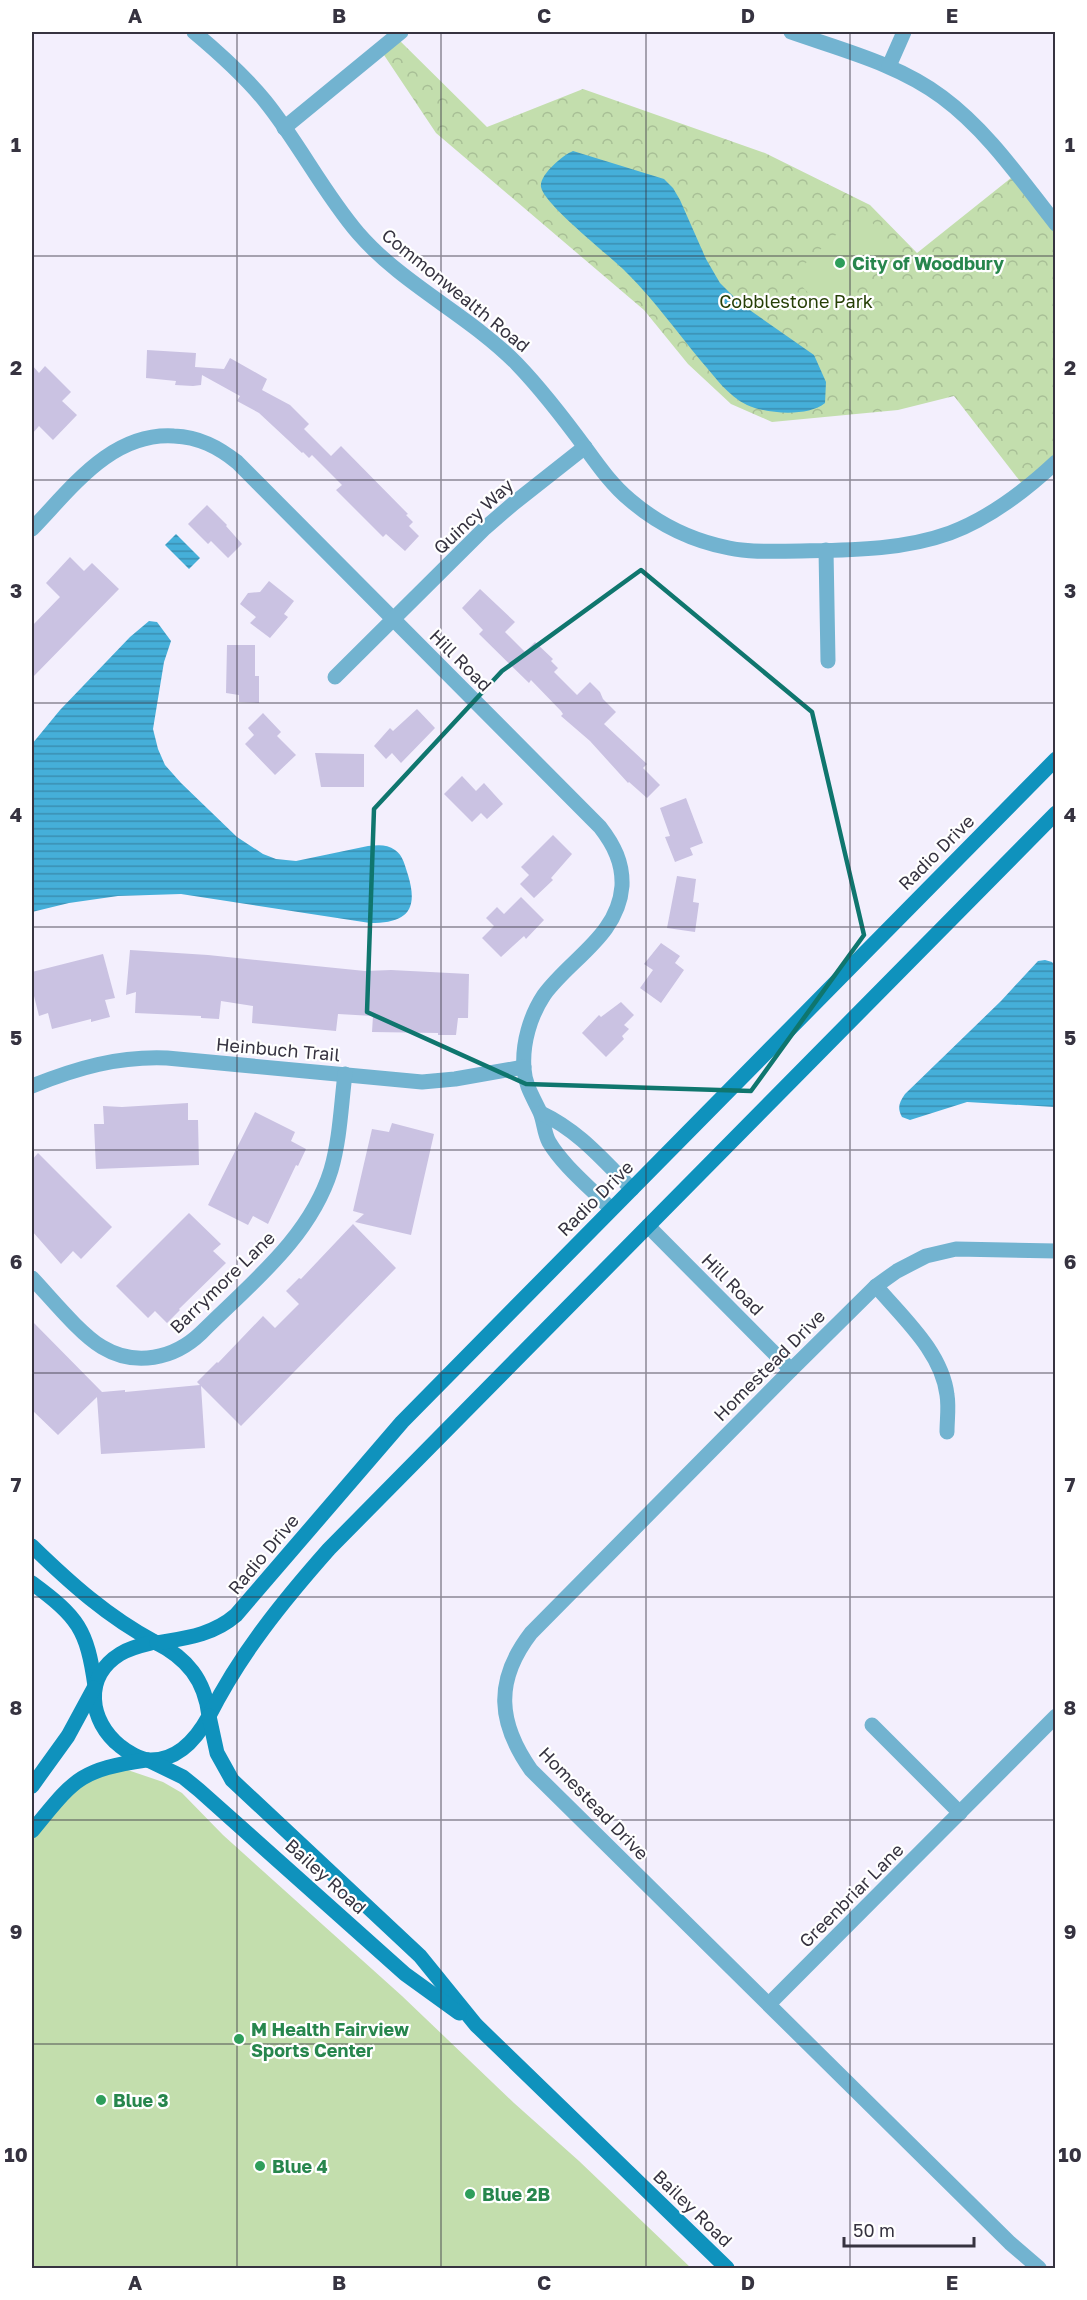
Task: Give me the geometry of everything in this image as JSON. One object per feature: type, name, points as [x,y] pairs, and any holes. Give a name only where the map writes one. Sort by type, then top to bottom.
[{"type":"main road","name":"Radio Drive","points":[[156,1642],[204,1634],[216,1629],[236,1615],[402,1422],[1056,759]]},
{"type":"main road","points":[[32,1831],[64,1792],[80,1777],[102,1767],[163,1758],[181,1750],[194,1739],[246,1651],[322,1556],[1056,813]]},
{"type":"main road","points":[[32,1546],[96,1604],[130,1629],[182,1658],[194,1672],[206,1695],[209,1716]]},
{"type":"main road","points":[[32,1583],[59,1604],[79,1626],[87,1644],[95,1703],[103,1728],[111,1739],[124,1749],[148,1760]]},
{"type":"main road","points":[[32,1786],[68,1736],[103,1671],[115,1657],[129,1649],[156,1642]]},
{"type":"main road","name":"Bailey Road","points":[[209,1716],[217,1753],[232,1780],[420,1956],[476,2025],[728,2268]]},
{"type":"main road","name":"Bailey Road","points":[[148,1760],[183,1777],[405,1974],[476,2025]]},
{"type":"street","name":"Commonwealth Road","points":[[194,32],[248,82],[284,128],[357,232],[378,254],[487,336],[507,354],[526,373],[610,481],[654,518],[682,533],[731,549],[761,552],[886,547],[949,533],[979,520],[1031,485],[1056,462]]},
{"type":"street","points":[[284,128],[401,32]]},
{"type":"street","points":[[791,32],[889,66],[942,97],[966,116],[987,138],[1056,224]]},
{"type":"street","points":[[889,66],[903,32]]},
{"type":"street","name":"Hill Road","points":[[32,529],[88,471],[114,450],[147,437],[167,435],[211,444],[237,462],[600,827],[611,842],[620,862],[621,895],[615,915],[601,936],[554,984],[539,1003],[530,1023],[524,1067],[531,1095],[541,1113],[548,1140],[554,1150],[611,1209]]},
{"type":"street","name":"Quincy Way","points":[[335,677],[485,528],[585,447]]},
{"type":"street","points":[[826,550],[828,661]]},
{"type":"street","name":"Heinbuch Trail","points":[[32,1086],[93,1064],[139,1058],[167,1058],[432,1082],[524,1067]]},
{"type":"street","name":"Barrymore Lane","points":[[32,1278],[93,1340],[114,1353],[146,1358],[167,1354],[187,1345],[284,1250],[309,1219],[324,1191],[333,1163],[345,1074]]},
{"type":"street","points":[[541,1113],[564,1124],[576,1134],[632,1189]]},
{"type":"street","name":"Hill Road","points":[[648,1226],[791,1370]]},
{"type":"street","name":"Homestead Drive","points":[[1039,2268],[1010,2243],[531,1770],[512,1738],[506,1716],[504,1691],[519,1648],[531,1633],[876,1287],[897,1271],[926,1256],[957,1249],[1056,1251]]},
{"type":"street","points":[[876,1287],[920,1338],[937,1363],[947,1394],[947,1432]]},
{"type":"street","name":"Greenbriar Lane","points":[[769,2004],[1056,1716]]},
{"type":"street","points":[[872,1725],[960,1813]]},
{"type":"highlighted area","points":[[641,570],[812,712],[864,935],[751,1091],[526,1084],[367,1012],[374,809],[502,671]]},
{"type":"green space","name":"Cobblestone Park","points":[[395,36],[487,127],[583,89],[765,153],[870,205],[917,253],[1016,174],[1055,224],[1055,462],[1026,489],[954,396],[898,410],[772,422],[731,404],[688,364],[644,310],[436,133],[380,49]]},
{"type":"green space","name":"City of Woodbury","points":[[856,216],[865,216],[887,237],[887,249],[832,305],[820,305],[792,276]]},
{"type":"green space","name":"M Health Fairview Sports Center","points":[[113,1765],[163,1782],[182,1793],[223,1835],[402,1996],[691,2268],[32,2268],[32,1831],[64,1792]]},
{"type":"water","points":[[573,151],[664,179],[673,188],[706,259],[720,283],[741,304],[814,355],[826,382],[825,403],[808,410],[787,413],[755,408],[740,401],[717,380],[638,284],[566,218],[545,195],[541,187],[544,177],[558,161]]},
{"type":"water","points":[[176,534],[200,558],[189,569],[165,545]]},
{"type":"water","points":[[149,621],[157,622],[171,641],[164,662],[153,729],[165,765],[237,837],[263,854],[276,859],[296,861],[382,845],[392,848],[402,858],[411,887],[412,898],[407,912],[393,921],[370,923],[181,894],[118,896],[69,903],[32,912],[32,744],[60,710],[130,637]]},
{"type":"water","points":[[1038,961],[1052,962],[1055,966],[1055,1107],[967,1102],[910,1120],[902,1117],[899,1105],[905,1094],[1001,1001]]},
{"type":"building","points":[[147,350],[196,353],[195,367],[224,369],[230,358],[267,379],[262,390],[290,405],[309,424],[304,429],[331,456],[341,446],[408,514],[406,515],[413,522],[409,526],[419,536],[405,551],[386,534],[383,537],[336,490],[342,485],[312,455],[309,458],[302,453],[259,413],[237,401],[240,396],[202,375],[201,385],[193,386],[175,385],[176,381],[146,378]]},
{"type":"building","points":[[32,365],[39,373],[45,366],[71,392],[62,401],[77,415],[53,440],[39,426],[32,434]]},
{"type":"building","points":[[207,505],[242,544],[228,558],[211,541],[208,544],[188,524]]},
{"type":"building","points":[[70,557],[84,571],[92,563],[119,589],[32,678],[32,626],[60,597],[46,583]]},
{"type":"building","points":[[269,581],[294,601],[284,614],[288,617],[270,638],[250,623],[256,617],[240,604],[248,593],[260,592]]},
{"type":"building","points":[[480,589],[515,622],[505,632],[525,652],[535,642],[553,659],[551,661],[558,668],[554,672],[577,695],[590,682],[616,712],[604,724],[647,764],[643,768],[660,785],[647,798],[628,783],[590,741],[561,716],[563,714],[561,711],[531,680],[529,683],[479,634],[483,630],[462,608]]},
{"type":"building","points":[[227,645],[255,645],[255,676],[259,676],[259,703],[239,702],[239,695],[226,693]]},
{"type":"building","points":[[417,709],[435,728],[401,763],[392,753],[386,759],[374,746],[390,728],[393,731]]},
{"type":"building","points":[[263,713],[281,732],[277,736],[296,755],[275,775],[245,744],[254,735],[248,728]]},
{"type":"building","points":[[315,753],[364,754],[364,787],[321,787]]},
{"type":"building","points":[[462,776],[476,791],[484,783],[503,804],[487,819],[481,813],[472,822],[444,794]]},
{"type":"building","points":[[686,798],[703,843],[690,848],[693,855],[675,862],[665,837],[670,836],[660,808]]},
{"type":"building","points":[[553,835],[572,854],[551,878],[553,880],[534,898],[520,884],[529,875],[521,867]]},
{"type":"building","points":[[677,876],[696,879],[693,902],[699,903],[695,932],[667,928]]},
{"type":"building","points":[[521,897],[544,920],[526,939],[524,936],[501,957],[482,938],[494,926],[486,918],[497,907],[504,914]]},
{"type":"building","points":[[661,943],[680,956],[675,963],[684,970],[661,1003],[640,988],[653,970],[644,964]]},
{"type":"building","points":[[130,950],[208,955],[365,971],[469,974],[468,1018],[458,1018],[456,1035],[438,1035],[438,1033],[372,1032],[373,1016],[338,1014],[336,1031],[252,1023],[253,1006],[221,1001],[219,1019],[135,1013],[136,992],[126,995]]},
{"type":"building","points":[[103,954],[115,998],[105,1000],[110,1017],[91,1022],[91,1019],[52,1029],[48,1013],[39,1016],[32,988],[32,972]]},
{"type":"building","points":[[621,1002],[634,1015],[624,1025],[629,1029],[622,1036],[624,1039],[606,1057],[582,1033],[599,1015],[601,1017]]},
{"type":"building","points":[[188,1103],[188,1120],[198,1120],[199,1165],[96,1169],[94,1124],[104,1124],[103,1106]]},
{"type":"building","points":[[255,1112],[295,1132],[291,1141],[306,1149],[268,1224],[253,1216],[248,1225],[208,1205]]},
{"type":"building","points":[[392,1123],[434,1134],[411,1235],[355,1222],[364,1214],[353,1211],[372,1129],[389,1132]]},
{"type":"building","points":[[38,1153],[112,1227],[81,1259],[73,1251],[61,1264],[32,1231],[32,1160]]},
{"type":"building","points":[[189,1213],[221,1244],[213,1251],[226,1263],[167,1323],[155,1311],[148,1318],[116,1286]]},
{"type":"building","points":[[353,1224],[396,1268],[241,1426],[201,1386],[205,1448],[101,1454],[97,1397],[58,1435],[32,1410],[32,1321],[102,1392],[200,1385],[197,1382],[263,1316],[275,1328],[299,1304],[286,1291],[299,1278],[301,1279]]},
{"type":"place","name":"City of Woodbury","points":[[840,263]]},
{"type":"place","name":"M Health Fairview Sports Center","points":[[239,2039]]},
{"type":"place","name":"Blue 3","points":[[101,2100]]},
{"type":"place","name":"Blue 4","points":[[260,2166]]},
{"type":"place","name":"Blue 2B","points":[[470,2194]]}]
